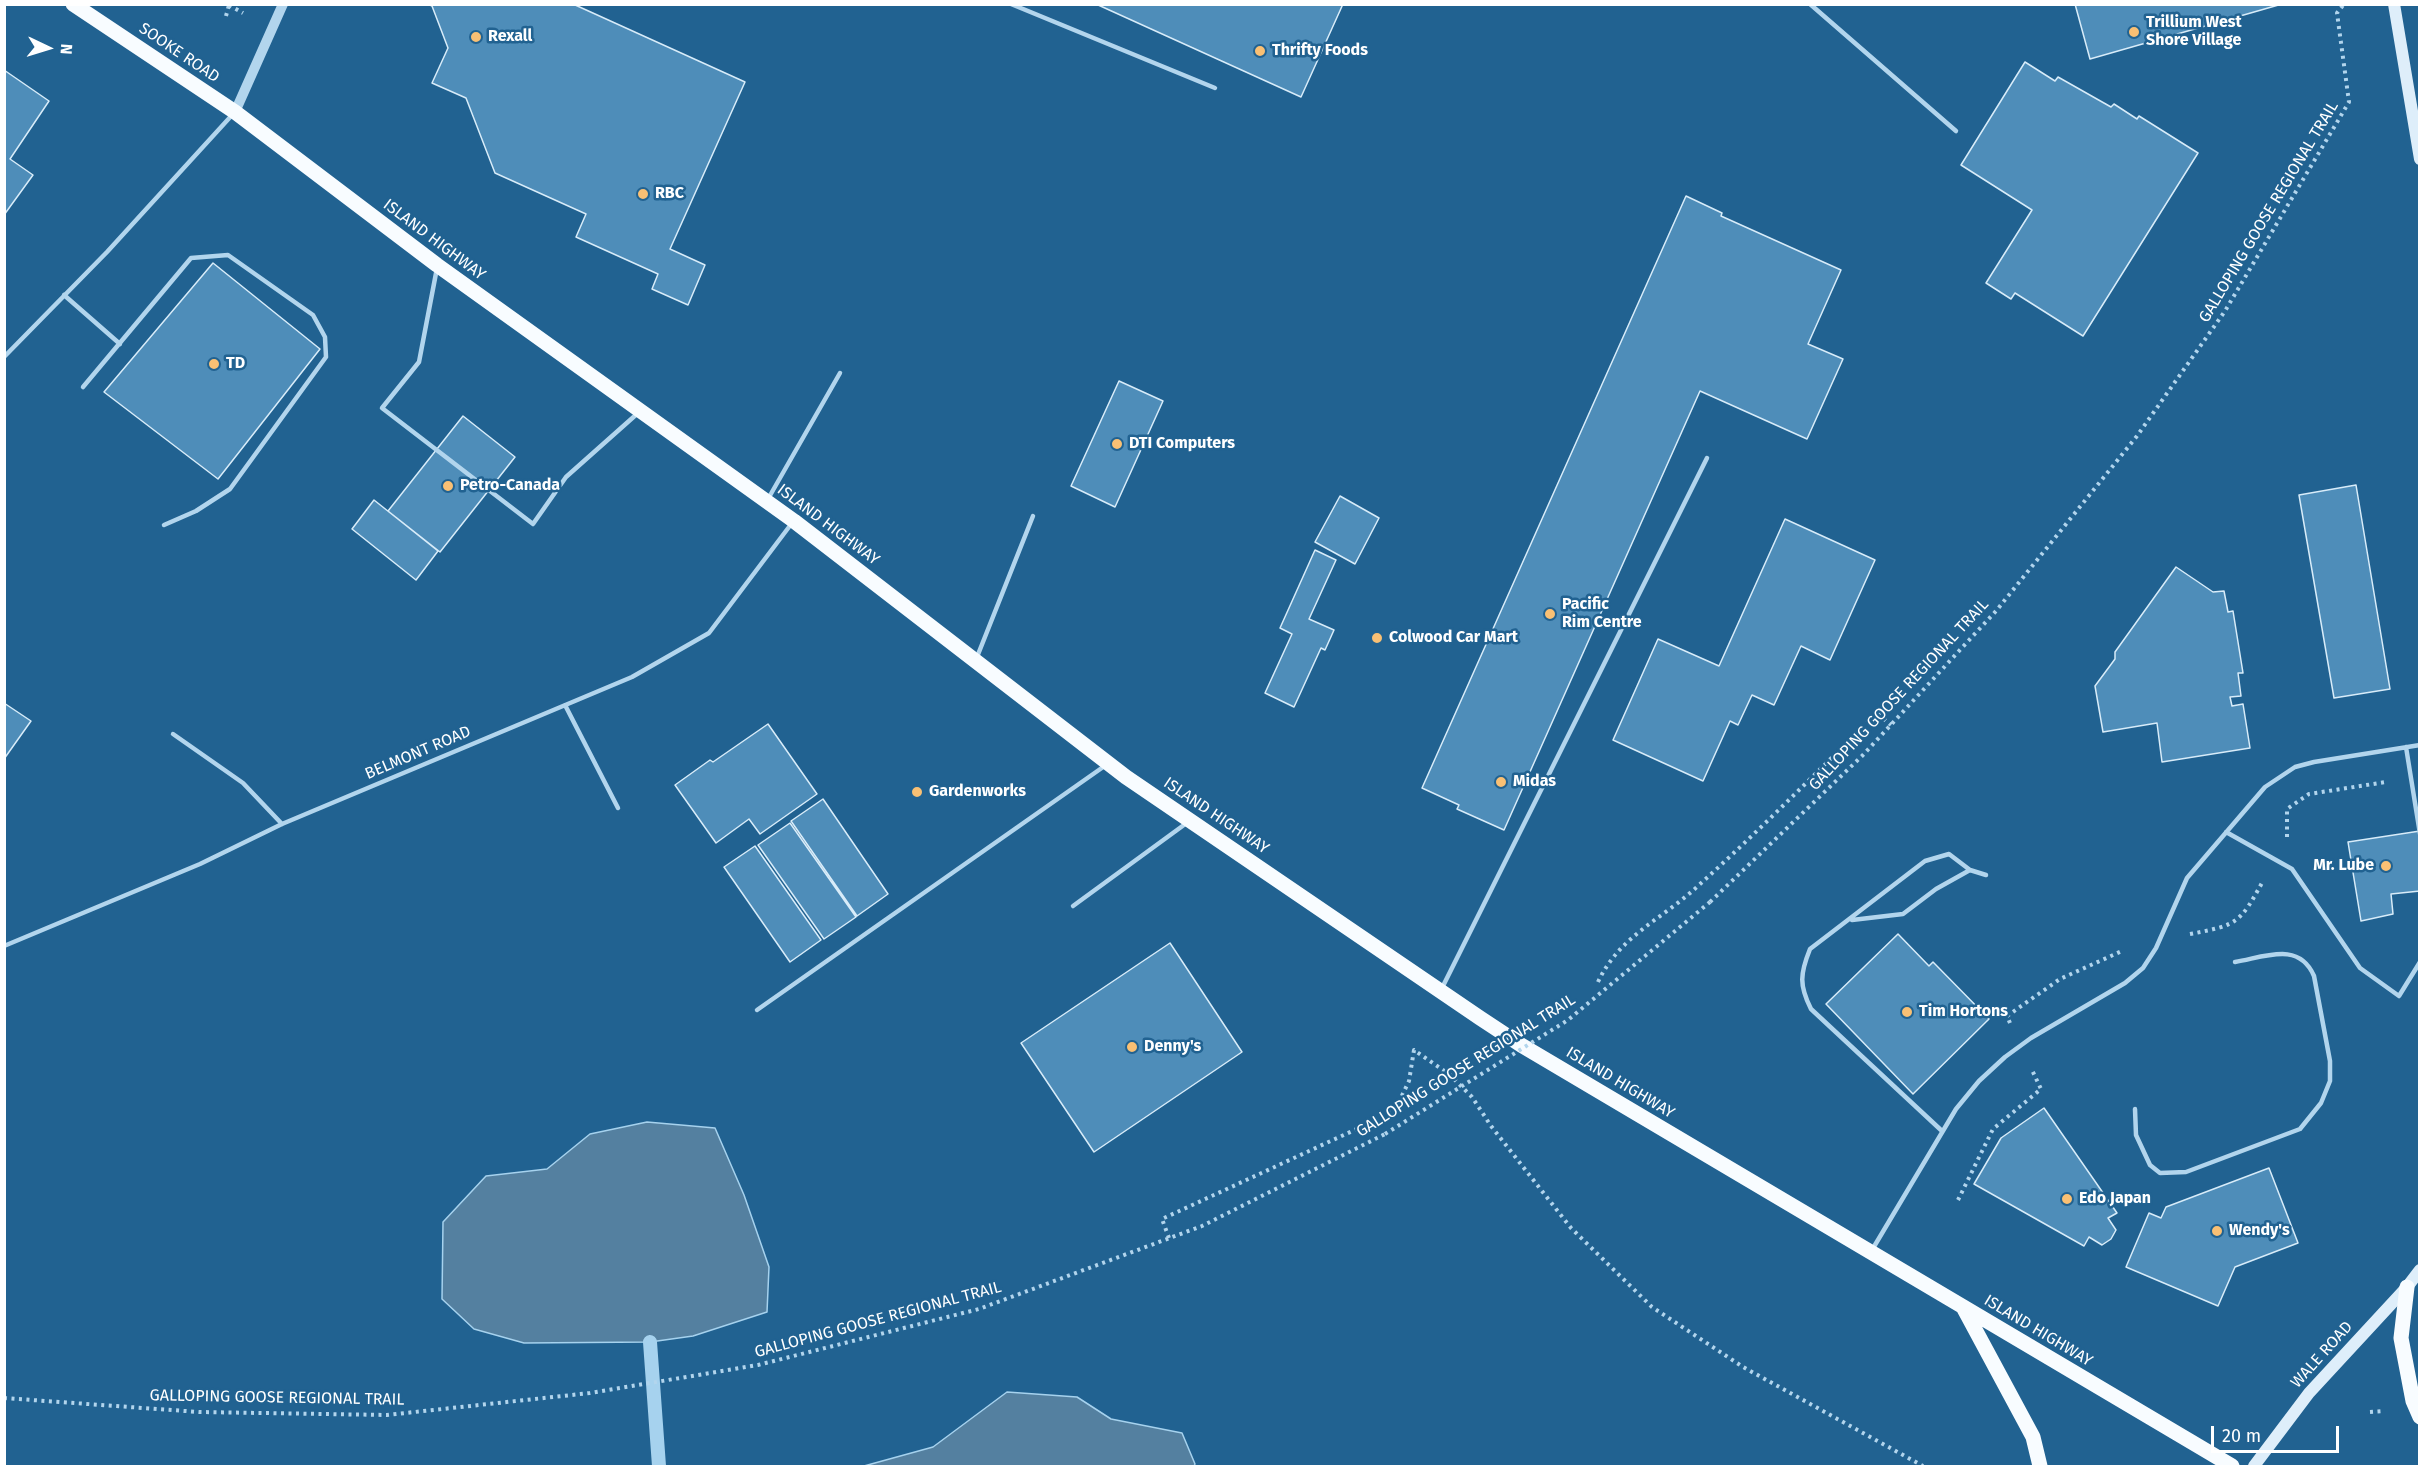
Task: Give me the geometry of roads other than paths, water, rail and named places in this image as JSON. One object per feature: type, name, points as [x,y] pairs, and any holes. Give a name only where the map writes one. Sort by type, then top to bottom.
[{"type":"main road","name":"SOOKE ROAD","points":[[72,4],[235,112]]},
{"type":"main road","points":[[2394,4],[2420,159]]},
{"type":"main road","name":"ISLAND HIGHWAY","points":[[235,112],[438,265],[794,521],[976,659],[1109,764],[1441,991],[1521,1045],[2232,1467]]},
{"type":"main road","name":"WALE ROAD","points":[[2254,1467],[2309,1393],[2420,1270]]},
{"type":"main road","points":[[2407,1287],[2401,1338],[2413,1401],[2420,1418]]},
{"type":"main road","points":[[1963,1307],[2033,1437],[2040,1467]]},
{"type":"street","points":[[235,112],[283,4]]},
{"type":"lane","points":[[1011,4],[1215,88]]},
{"type":"lane","points":[[1810,4],[1956,131]]},
{"type":"lane","points":[[4,357],[107,252],[235,112]]},
{"type":"lane","points":[[83,387],[192,258],[228,255],[313,315],[325,337],[326,357],[230,489],[196,511],[164,525]]},
{"type":"lane","points":[[438,265],[419,362],[382,408],[533,524],[566,477],[640,411]]},
{"type":"lane","points":[[64,295],[120,344]]},
{"type":"lane","points":[[766,502],[840,373]]},
{"type":"lane","points":[[1441,991],[1707,458]]},
{"type":"lane","points":[[976,659],[1033,516]]},
{"type":"lane","name":"BELMONT ROAD","points":[[4,946],[200,864],[282,824],[632,677],[709,633],[794,521]]},
{"type":"lane","points":[[565,705],[618,808]]},
{"type":"lane","points":[[173,734],[243,783],[282,824]]},
{"type":"lane","points":[[1870,1252],[1956,1109],[1979,1081],[2005,1057],[2031,1038],[2125,983],[2143,968],[2156,948],[2187,878],[2265,787],[2295,767],[2420,745]]},
{"type":"lane","points":[[2406,747],[2420,834]]},
{"type":"lane","points":[[757,1010],[1109,764]]},
{"type":"lane","points":[[1073,906],[1190,820]]},
{"type":"lane","points":[[2226,832],[2292,869],[2360,968],[2399,996],[2420,962]]},
{"type":"lane","points":[[1942,1131],[1811,1009],[1802,991],[1803,966],[1810,949],[1925,861],[1949,854],[1970,870],[1986,875]]},
{"type":"lane","points":[[1850,920],[1903,914],[1936,889],[1970,870]]},
{"type":"lane","points":[[2135,1109],[2136,1135],[2150,1165],[2160,1173],[2170,1174],[2186,1172],[2300,1129],[2321,1103],[2330,1081],[2330,1061],[2314,976],[2310,966],[2302,957],[2290,953],[2235,962]]},
{"type":"water","points":[[647,1122],[715,1128],[744,1195],[769,1267],[767,1312],[693,1336],[650,1342],[524,1343],[474,1329],[442,1299],[443,1222],[486,1176],[547,1169],[590,1134]]},
{"type":"water","points":[[1007,1392],[1077,1397],[1111,1419],[1182,1433],[1195,1464],[1194,1466],[864,1466],[933,1447]]},
{"type":"waterway","points":[[650,1342],[659,1466]]},
{"type":"place","name":"Trillium West Shore Village","points":[[2134,32]]},
{"type":"place","name":"Rexall","points":[[476,37]]},
{"type":"place","name":"Thrifty Foods","points":[[1260,51]]},
{"type":"place","name":"RBC","points":[[643,194]]},
{"type":"place","name":"TD","points":[[214,364]]},
{"type":"place","name":"DTI Computers","points":[[1117,444]]},
{"type":"place","name":"Petro-Canada","points":[[448,486]]},
{"type":"place","name":"Pacific Rim Centre","points":[[1550,614]]},
{"type":"place","name":"Colwood Car Mart","points":[[1377,638]]},
{"type":"place","name":"Midas","points":[[1501,782]]},
{"type":"place","name":"Gardenworks","points":[[917,792]]},
{"type":"place","name":"Mr. Lube","points":[[2386,866]]},
{"type":"place","name":"Tim Hortons","points":[[1907,1012]]},
{"type":"place","name":"Denny's","points":[[1132,1047]]},
{"type":"place","name":"Edo Japan","points":[[2067,1199]]},
{"type":"place","name":"Wendy's","points":[[2217,1231]]}]
